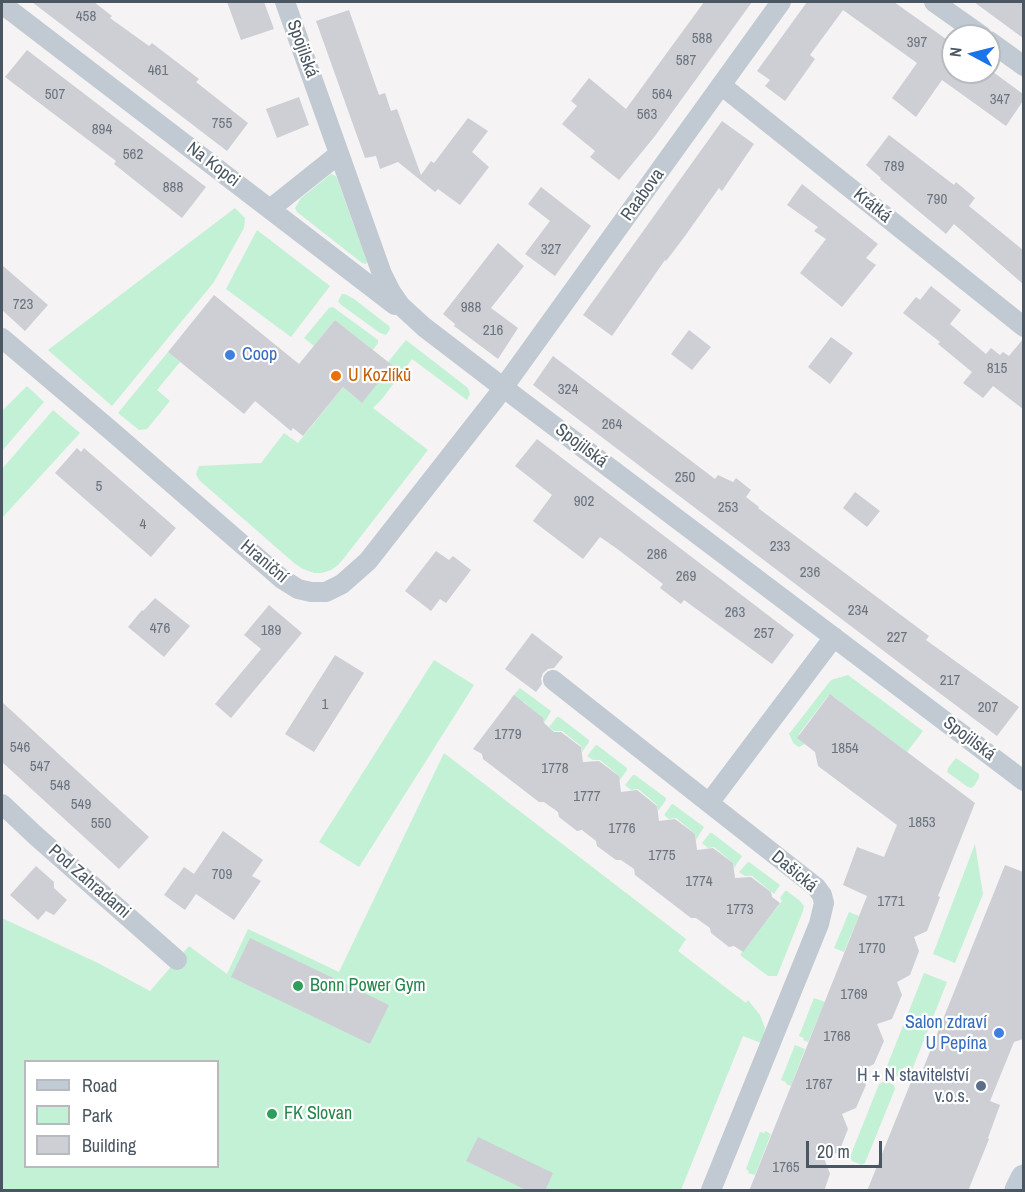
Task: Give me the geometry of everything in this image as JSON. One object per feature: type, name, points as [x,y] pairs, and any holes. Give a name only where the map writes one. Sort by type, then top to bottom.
[{"type":"main road","points":[[1018,1191],[1023,1178]]},
{"type":"street","name":"Spojilská","points":[[285,2],[382,274],[400,305],[424,327],[1023,781]]},
{"type":"street","name":"Raabova","points":[[504,388],[781,2]]},
{"type":"street","points":[[934,2],[965,24]]},
{"type":"street","name":"Na Kopci","points":[[2,4],[424,327]]},
{"type":"street","points":[[1001,50],[1023,66]]},
{"type":"street","name":"Krátká","points":[[721,85],[1023,327]]},
{"type":"street","points":[[270,209],[339,154]]},
{"type":"street","name":"Hraniční","points":[[2,338],[282,579],[297,589],[311,592],[326,592],[342,584],[368,561],[504,388]]},
{"type":"street","points":[[709,803],[834,637]]},
{"type":"street","name":"Dašická","points":[[553,680],[816,887],[822,895],[824,903],[819,924],[711,1191]]},
{"type":"street","name":"Pod Zahradami","points":[[2,804],[177,960]]},
{"type":"green space","points":[[331,174],[336,176],[367,261],[366,264],[297,212],[295,208],[301,198]]},
{"type":"green space","points":[[235,208],[245,218],[244,228],[214,282],[112,406],[48,350]]},
{"type":"green space","points":[[257,230],[330,286],[291,337],[226,289]]},
{"type":"green space","points":[[342,294],[354,299],[389,326],[390,329],[386,335],[340,304],[338,301]]},
{"type":"green space","points":[[333,307],[378,340],[373,350],[335,320],[314,346],[304,338],[329,308]]},
{"type":"green space","points":[[406,340],[468,388],[470,394],[467,400],[412,359],[373,408],[428,450],[338,565],[322,573],[303,569],[199,480],[196,474],[199,466],[261,463],[284,433],[298,443],[343,387],[361,402]]},
{"type":"green space","points":[[168,352],[180,362],[157,390],[170,401],[147,429],[139,430],[118,413]]},
{"type":"green space","points":[[27,386],[44,402],[2,451],[2,411]]},
{"type":"green space","points":[[53,410],[80,433],[2,518],[2,469]]},
{"type":"green space","points":[[434,660],[474,685],[359,867],[319,842]]},
{"type":"green space","points":[[848,675],[923,731],[907,752],[833,696],[828,696],[799,734],[805,744],[799,747],[794,744],[789,734],[831,680]]},
{"type":"green space","points":[[520,688],[551,711],[544,723],[524,702],[517,703],[511,698]]},
{"type":"green space","points":[[557,717],[589,740],[582,752],[581,746],[562,731],[554,731],[549,727]]},
{"type":"green space","points":[[597,745],[627,768],[619,781],[618,775],[600,760],[593,760],[587,756]]},
{"type":"green space","points":[[444,753],[686,939],[678,951],[746,1003],[748,1000],[760,1015],[765,1028],[761,1043],[743,1036],[681,1190],[2,1190],[2,918],[98,963],[150,991],[189,946],[227,974],[248,929],[339,972]]},
{"type":"green space","points":[[956,758],[979,774],[979,778],[971,788],[947,772]]},
{"type":"green space","points":[[633,775],[666,798],[658,811],[657,805],[638,789],[631,790],[625,785]]},
{"type":"green space","points":[[672,804],[704,827],[696,840],[695,834],[676,818],[669,819],[664,815]]},
{"type":"green space","points":[[710,833],[742,856],[734,868],[733,863],[714,847],[708,848],[702,843]]},
{"type":"green space","points":[[975,844],[983,894],[955,963],[933,954]]},
{"type":"green space","points":[[748,862],[780,885],[774,894],[752,876],[745,876],[739,872]]},
{"type":"green space","points":[[785,891],[800,901],[804,906],[803,911],[777,976],[768,976],[740,955],[782,901],[780,898]]},
{"type":"green space","points":[[849,912],[859,916],[844,952],[834,948]]},
{"type":"green space","points":[[924,973],[947,982],[912,1070],[904,1067],[900,1077],[885,1071]]},
{"type":"green space","points":[[814,998],[825,1002],[808,1042],[799,1036]]},
{"type":"green space","points":[[795,1045],[805,1049],[791,1086],[781,1080]]},
{"type":"green space","points":[[885,1081],[894,1085],[895,1089],[865,1163],[862,1165],[852,1161],[850,1157],[879,1084]]},
{"type":"green space","points":[[765,1131],[771,1134],[755,1175],[748,1173],[746,1169],[760,1132]]},
{"type":"building","points":[[32,2],[94,2],[112,16],[110,18],[149,46],[152,43],[199,79],[196,82],[248,123],[227,151]]},
{"type":"building","points":[[227,2],[264,2],[274,29],[241,40]]},
{"type":"building","points":[[704,2],[752,2],[655,136],[619,180],[590,157],[595,151],[562,124],[577,106],[571,101],[589,78],[626,109]]},
{"type":"building","points":[[807,2],[894,2],[941,35],[941,81],[916,117],[892,98],[917,63],[843,10],[810,55],[815,59],[785,101],[765,86],[770,80],[757,71]]},
{"type":"building","points":[[974,2],[1023,2],[1023,38]]},
{"type":"building","points":[[349,10],[379,95],[385,93],[391,111],[397,109],[421,175],[431,161],[434,163],[468,118],[488,131],[472,152],[489,167],[460,205],[438,189],[435,192],[398,162],[380,169],[376,156],[365,158],[316,21]]},
{"type":"building","points":[[27,50],[206,187],[182,218],[114,164],[116,161],[5,77]]},
{"type":"building","points":[[1001,78],[1023,94],[1023,101],[1006,126],[948,84],[1001,84]]},
{"type":"building","points":[[299,97],[309,125],[277,138],[266,109]]},
{"type":"building","points":[[722,121],[754,144],[722,191],[719,188],[665,260],[612,336],[583,315]]},
{"type":"building","points":[[889,135],[954,185],[956,182],[975,198],[969,206],[1023,250],[1023,284],[954,224],[946,234],[866,165]]},
{"type":"building","points":[[802,184],[878,244],[866,258],[876,265],[842,307],[800,273],[826,239],[814,231],[818,227],[787,205]]},
{"type":"building","points":[[541,187],[591,226],[555,276],[525,254],[550,221],[528,204]]},
{"type":"building","points":[[498,243],[524,266],[491,308],[518,328],[498,359],[454,326],[455,324],[443,314]]},
{"type":"building","points":[[2,265],[48,305],[25,331],[2,310]]},
{"type":"building","points":[[931,286],[961,310],[950,324],[986,354],[991,348],[1000,355],[1003,352],[1009,356],[1023,339],[1023,409],[993,386],[983,398],[963,383],[972,372],[938,344],[940,342],[903,313],[916,297],[920,300]]},
{"type":"building","points":[[214,295],[299,364],[335,320],[392,365],[362,403],[343,387],[303,436],[293,428],[291,431],[255,401],[244,414],[168,352]]},
{"type":"building","points":[[689,330],[711,347],[692,370],[671,354]]},
{"type":"building","points":[[831,337],[853,353],[830,384],[808,367]]},
{"type":"building","points":[[553,356],[715,479],[718,475],[733,482],[736,478],[751,490],[746,497],[758,508],[929,636],[926,640],[1019,707],[997,736],[533,385]]},
{"type":"building","points":[[537,439],[794,635],[772,664],[684,600],[681,604],[660,588],[663,584],[600,537],[583,559],[533,521],[552,495],[515,466]]},
{"type":"building","points":[[77,448],[81,452],[84,448],[176,528],[151,557],[55,473]]},
{"type":"building","points":[[855,492],[880,511],[867,527],[843,508]]},
{"type":"building","points":[[436,551],[449,560],[453,556],[471,570],[446,603],[440,599],[431,611],[405,591]]},
{"type":"building","points":[[155,598],[190,626],[164,657],[128,627]]},
{"type":"building","points":[[269,605],[302,633],[231,718],[215,704],[261,649],[244,635]]},
{"type":"building","points":[[532,633],[563,657],[554,668],[543,673],[542,684],[536,692],[505,669]]},
{"type":"building","points":[[335,655],[364,673],[314,752],[285,734]]},
{"type":"building","points":[[830,694],[975,803],[938,896],[940,897],[927,931],[914,937],[919,951],[910,975],[897,982],[902,995],[892,1019],[877,1024],[884,1041],[874,1064],[860,1071],[866,1085],[856,1108],[842,1114],[848,1129],[839,1152],[824,1158],[830,1174],[824,1191],[749,1191],[867,896],[843,885],[857,847],[884,857],[897,825],[818,766],[815,752],[797,738]]},
{"type":"building","points":[[514,695],[543,718],[544,723],[554,732],[561,732],[581,747],[583,762],[599,761],[619,776],[621,792],[637,790],[657,806],[659,821],[675,819],[695,834],[697,850],[713,848],[733,863],[735,878],[751,877],[771,892],[772,897],[780,903],[743,952],[734,946],[729,947],[711,933],[710,928],[696,918],[691,918],[635,875],[634,869],[621,860],[616,860],[597,846],[596,841],[582,830],[577,831],[559,817],[558,812],[544,802],[539,802],[473,749]]},
{"type":"building","points":[[2,702],[149,837],[119,869],[2,762]]},
{"type":"building","points":[[223,831],[263,860],[252,876],[261,881],[234,920],[196,894],[185,910],[164,895],[184,867],[194,874]]},
{"type":"building","points":[[1005,865],[1023,872],[1023,1039],[1014,1042],[990,1101],[1000,1105],[968,1191],[867,1191],[915,1072],[921,1074]]},
{"type":"building","points":[[36,866],[54,882],[54,888],[67,900],[54,915],[46,911],[38,920],[10,895]]},
{"type":"building","points":[[250,938],[389,1005],[370,1044],[231,977]]},
{"type":"building","points":[[478,1137],[553,1173],[545,1191],[528,1191],[466,1161]]},
{"type":"place","name":"Coop","points":[[230,355]]},
{"type":"place","name":"U Kozlíků","points":[[336,376]]},
{"type":"place","name":"Bonn Power Gym","points":[[298,986]]},
{"type":"place","name":"Salon zdraví U Pepína","points":[[999,1033]]},
{"type":"place","name":"H + N stavitelství v.o.s.","points":[[981,1086]]},
{"type":"place","name":"FK Slovan","points":[[272,1114]]}]
